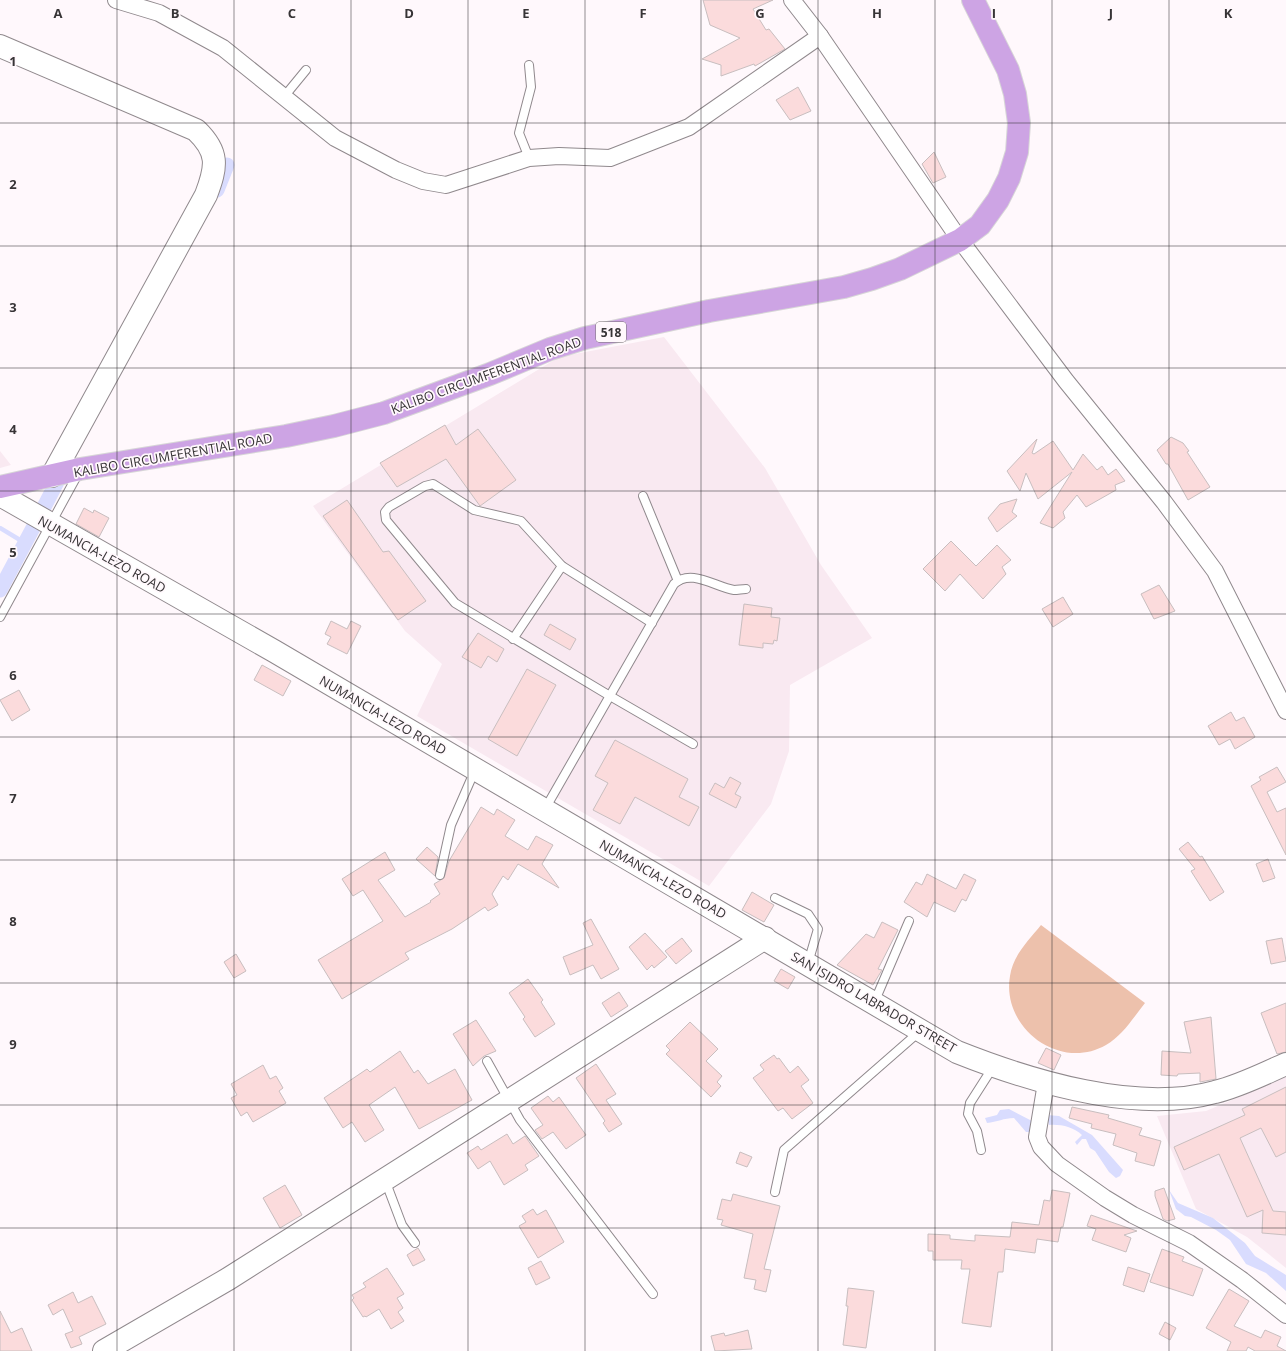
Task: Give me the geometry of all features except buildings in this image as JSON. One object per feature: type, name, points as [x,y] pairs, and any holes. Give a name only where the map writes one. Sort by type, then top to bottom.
[{"type":"main road","name":"KALIBO CIRCUMFERENTIAL ROAD","points":[[0,487],[80,470],[286,436],[377,415],[454,388],[550,349],[585,338],[709,311],[858,283],[900,269],[960,240],[980,225],[998,200],[1010,178],[1017,152],[1019,123],[1015,94],[1008,70],[973,0]]},
{"type":"main road","points":[[0,46],[196,130],[209,142],[214,164],[213,175],[206,195],[52,476]]},
{"type":"main road","name":"NUMANCIA-LEZO ROAD","points":[[0,496],[274,651],[765,938]]},
{"type":"main road","points":[[104,1351],[228,1279],[765,938]]},
{"type":"main road","name":"SAN ISIDRO LABRADOR STREET","points":[[765,938],[920,1032],[957,1052],[993,1066],[1046,1083],[1085,1092],[1117,1096],[1169,1099],[1214,1093],[1235,1086],[1286,1064]]},
{"type":"street","points":[[116,0],[159,13],[223,48],[283,98],[335,138],[396,170],[423,181],[446,185],[529,158],[559,156],[610,158],[689,127],[820,36]]},
{"type":"street","points":[[792,0],[820,36],[960,240],[1066,381],[1164,502],[1214,571],[1286,711]]},
{"type":"street","points":[[1046,1083],[1038,1121],[1037,1137],[1041,1147],[1057,1164],[1127,1211],[1189,1243],[1242,1280],[1286,1315]]},
{"type":"lane","points":[[529,65],[531,86],[519,134],[529,158]]},
{"type":"lane","points":[[283,98],[306,70]]},
{"type":"lane","points":[[0,617],[80,470]]},
{"type":"lane","points":[[652,623],[562,566],[521,521],[474,510],[436,485],[425,486],[386,509],[386,520],[455,603],[513,639],[693,744]]},
{"type":"lane","points":[[643,496],[678,581]]},
{"type":"lane","points":[[513,639],[562,566]]},
{"type":"lane","points":[[545,810],[652,623],[678,581],[691,577],[734,590],[746,589]]},
{"type":"lane","points":[[440,875],[451,825],[475,769]]},
{"type":"lane","points":[[775,898],[808,914],[818,929],[807,964]]},
{"type":"lane","points":[[874,1004],[909,921]]},
{"type":"lane","points":[[775,1192],[784,1150],[920,1032]]},
{"type":"lane","points":[[487,1061],[520,1120],[652,1294]]},
{"type":"lane","points":[[981,1150],[977,1131],[968,1114],[970,1103],[993,1066]]},
{"type":"lane","points":[[384,1179],[402,1225],[415,1243]]},
{"type":"shaded area","points":[[664,337],[765,468],[821,565],[872,638],[790,685],[789,751],[771,804],[709,886],[417,716],[442,664],[405,631],[313,506],[559,357]]},
{"type":"shaded area","points":[[0,451],[11,465],[0,468]]},
{"type":"shaded area","points":[[1041,925],[1145,1003],[1123,1031],[1106,1045],[1088,1052],[1070,1053],[1053,1048],[1037,1040],[1024,1027],[1015,1012],[1010,995],[1010,976],[1014,961],[1022,948]]},
{"type":"shaded area","points":[[1286,1077],[1286,1268],[1247,1237],[1196,1209],[1157,1116],[1206,1111]]},
{"type":"water","points":[[1009,1109],[1032,1121],[1032,1132],[1026,1132],[1014,1118],[987,1123],[985,1118],[997,1115],[1000,1110]]},
{"type":"water","points":[[1047,1115],[1059,1116],[1092,1135],[1123,1170],[1120,1176],[1116,1178],[1109,1172],[1095,1151],[1090,1148],[1086,1139],[1082,1139],[1077,1145],[1075,1142],[1082,1135],[1079,1132],[1067,1127],[1049,1125]]},
{"type":"water","points":[[1169,1190],[1178,1203],[1213,1218],[1245,1243],[1255,1256],[1286,1275],[1286,1291],[1266,1273],[1246,1264],[1230,1240],[1216,1230],[1191,1217],[1185,1216],[1176,1209]]},
{"type":"waterway","points":[[217,190],[227,165]]},
{"type":"waterway","points":[[43,509],[58,480]]},
{"type":"waterway","points":[[0,528],[25,543]]},
{"type":"waterway","points":[[0,590],[33,528]]}]
